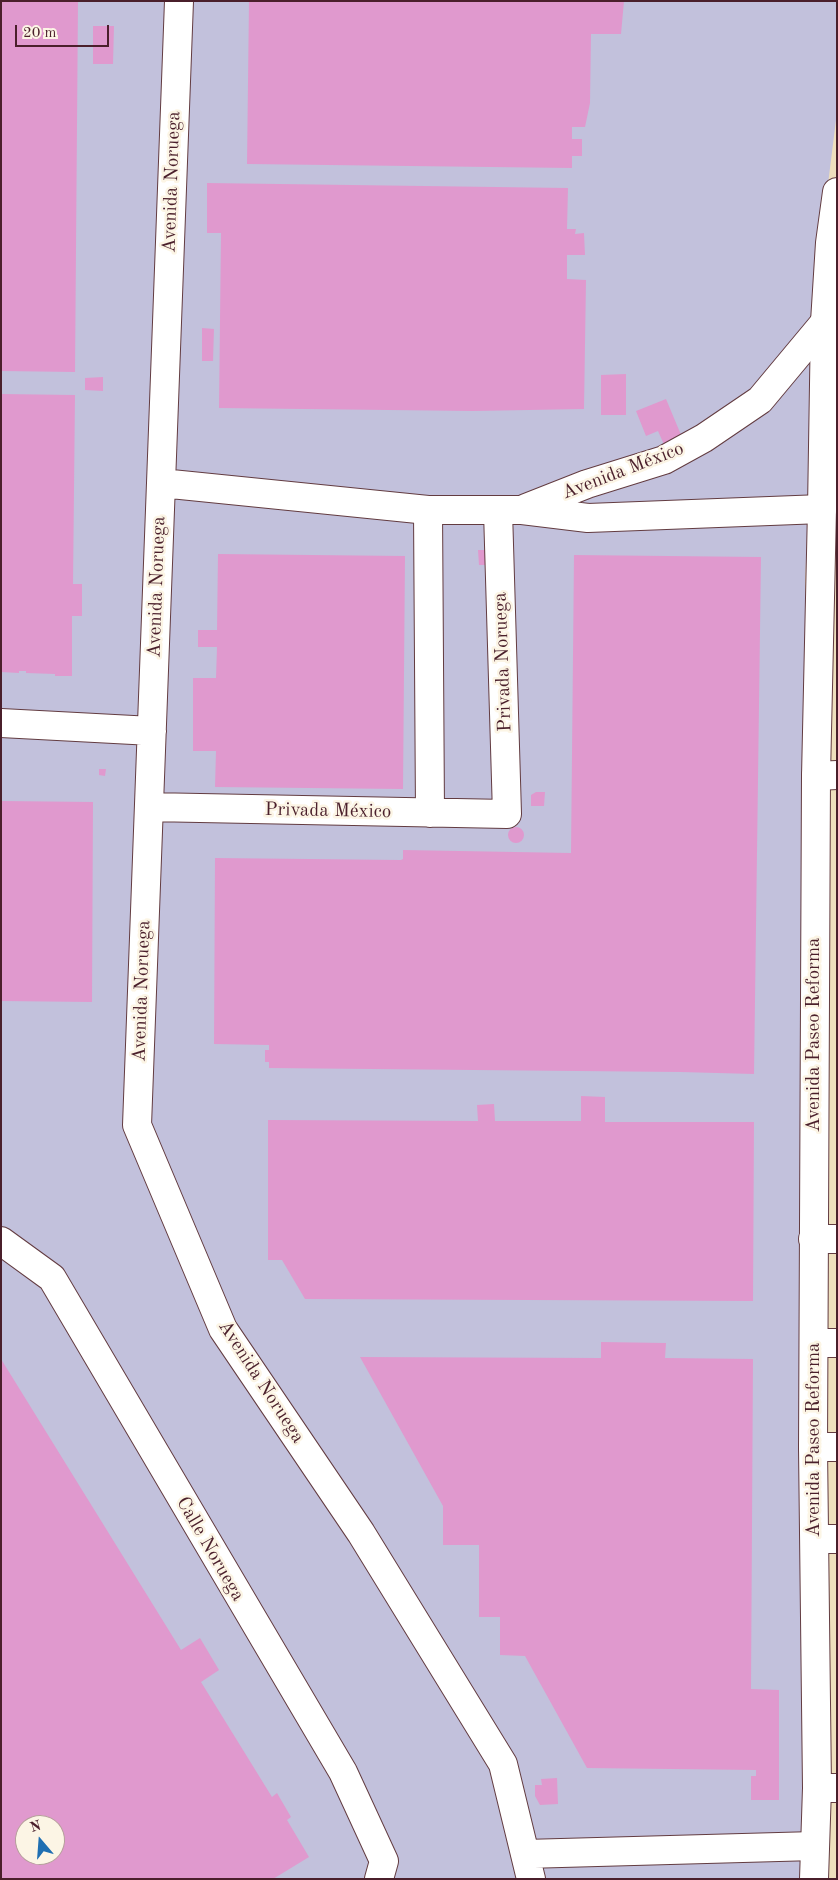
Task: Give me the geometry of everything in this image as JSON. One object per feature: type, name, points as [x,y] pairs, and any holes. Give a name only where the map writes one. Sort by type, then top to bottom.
[{"type":"main road","name":"Avenida Noruega","points":[[179,1],[137,1125],[223,1329],[361,1533],[503,1764],[528,1866]]},
{"type":"main road","name":"Avenida Paseo Reforma","points":[[814,1879],[815,1846],[827,1788],[825,1239],[828,580],[822,509],[825,322],[837,192]]},
{"type":"main road","name":"Avenida México","points":[[510,510],[664,460],[704,438],[760,400],[825,322]]},
{"type":"main road","name":"Avenida México","points":[[161,483],[428,510],[510,510],[588,518],[822,509]]},
{"type":"main road","points":[[428,510],[430,813]]},
{"type":"main road","name":"Privada Noruega","points":[[507,814],[510,510]]},
{"type":"main road","points":[[1,723],[152,731]]},
{"type":"main road","name":"Privada México","points":[[149,807],[507,814]]},
{"type":"main road","name":"Calle Noruega","points":[[1,1241],[52,1278],[343,1772],[384,1861],[379,1879]]},
{"type":"main road","points":[[528,1866],[815,1846]]},
{"type":"shaded area","points":[[1,1],[837,1],[837,112],[812,312],[805,582],[808,780],[802,1879],[1,1879]]},
{"type":"building","points":[[1,1],[78,1],[75,372],[1,371]]},
{"type":"building","points":[[249,1],[624,1],[621,34],[591,34],[590,103],[585,127],[572,127],[572,139],[582,139],[582,156],[572,156],[572,168],[247,164]]},
{"type":"building","points":[[93,26],[114,26],[113,64],[93,64]]},
{"type":"building","points":[[207,183],[568,188],[567,229],[576,229],[575,234],[584,233],[585,255],[567,255],[567,279],[586,280],[584,409],[473,411],[219,408],[221,233],[207,233]]},
{"type":"building","points":[[202,328],[214,329],[213,361],[202,361]]},
{"type":"building","points":[[626,374],[626,415],[601,415],[601,375]]},
{"type":"building","points":[[103,377],[103,391],[85,390],[85,378]]},
{"type":"building","points":[[1,394],[75,395],[73,584],[82,584],[82,616],[72,616],[72,676],[26,673],[26,671],[19,671],[19,673],[1,672]]},
{"type":"building","points":[[666,399],[684,442],[666,449],[658,431],[646,436],[636,411]]},
{"type":"building","points":[[478,550],[494,550],[494,565],[479,565]]},
{"type":"building","points":[[218,554],[405,556],[403,789],[215,787],[216,751],[193,751],[193,678],[216,678],[217,647],[198,647],[198,630],[217,630]]},
{"type":"building","points":[[574,555],[761,557],[754,1074],[269,1068],[269,1062],[265,1062],[265,1050],[269,1050],[269,1045],[214,1044],[215,858],[401,860],[403,859],[403,850],[571,853]]},
{"type":"building","points":[[99,769],[106,769],[105,776],[99,775]]},
{"type":"building","points":[[536,792],[545,792],[544,806],[531,806],[531,795]]},
{"type":"building","points":[[1,801],[93,802],[92,1002],[1,1001]]},
{"type":"building","points":[[513,827],[519,827],[524,832],[522,841],[513,843],[508,838],[508,832]]},
{"type":"building","points":[[581,1096],[605,1097],[605,1122],[754,1122],[753,1301],[305,1299],[282,1260],[268,1260],[268,1120],[478,1121],[477,1105],[494,1104],[495,1121],[581,1121]]},
{"type":"building","points":[[601,1342],[666,1343],[665,1358],[753,1359],[751,1689],[779,1690],[779,1800],[751,1800],[751,1776],[756,1776],[756,1770],[587,1768],[525,1656],[500,1655],[500,1617],[479,1617],[479,1545],[443,1545],[443,1506],[360,1357],[601,1358]]},
{"type":"building","points":[[1,1359],[181,1650],[200,1638],[219,1670],[201,1682],[272,1797],[277,1793],[291,1817],[287,1820],[309,1857],[273,1879],[1,1879]]},
{"type":"building","points":[[557,1778],[558,1804],[540,1805],[535,1796],[535,1785],[542,1785],[541,1779]]}]
